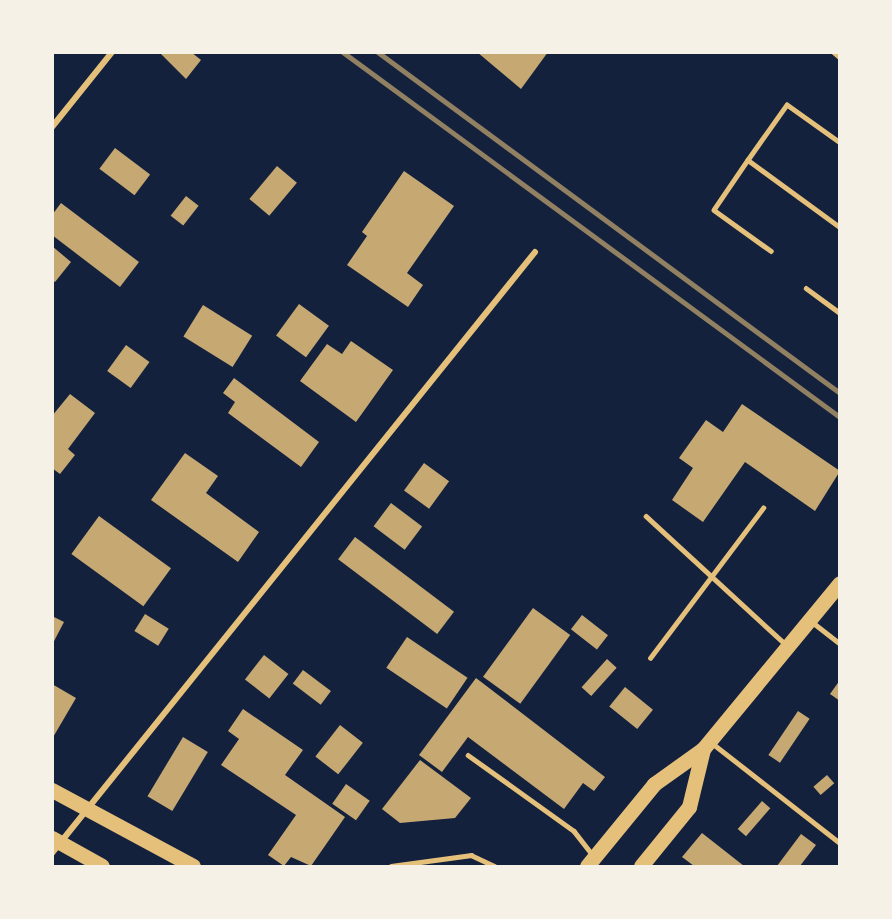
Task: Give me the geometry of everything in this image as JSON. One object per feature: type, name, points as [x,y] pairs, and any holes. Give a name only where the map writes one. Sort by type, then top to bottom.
[{"type":"main road","points":[[591,862],[654,784],[707,745],[840,583]]},
{"type":"main road","points":[[641,867],[689,807],[707,745]]},
{"type":"main road","points":[[52,790],[193,867]]},
{"type":"main road","points":[[55,844],[102,867]]},
{"type":"street","points":[[52,127],[112,52]]},
{"type":"street","points":[[834,52],[840,57]]},
{"type":"street","points":[[55,844],[88,811],[535,252]]},
{"type":"lane","points":[[771,251],[714,210],[787,105],[840,143]]},
{"type":"lane","points":[[748,160],[840,227]]},
{"type":"lane","points":[[806,288],[840,313]]},
{"type":"lane","points":[[650,658],[763,508]]},
{"type":"lane","points":[[646,516],[787,646]]},
{"type":"lane","points":[[809,620],[840,644]]},
{"type":"lane","points":[[707,745],[840,843]]},
{"type":"lane","points":[[468,755],[574,831],[591,862]]},
{"type":"lane","points":[[392,867],[471,855],[495,867]]},
{"type":"building","points":[[159,52],[191,52],[201,60],[186,79]]},
{"type":"building","points":[[477,52],[548,52],[521,89]]},
{"type":"building","points":[[115,148],[150,174],[134,195],[99,169]]},
{"type":"building","points":[[277,166],[297,183],[269,216],[249,199]]},
{"type":"building","points":[[404,171],[454,206],[407,273],[423,285],[408,307],[347,265],[367,236],[362,232]]},
{"type":"building","points":[[186,196],[199,206],[183,226],[171,216]]},
{"type":"building","points":[[61,203],[139,262],[120,287],[52,235],[52,215]]},
{"type":"building","points":[[52,246],[71,262],[55,282],[52,280]]},
{"type":"building","points":[[299,304],[329,326],[306,357],[276,336]]},
{"type":"building","points":[[203,305],[252,336],[233,367],[183,336]]},
{"type":"building","points":[[351,341],[393,370],[356,422],[300,381],[327,344],[342,354]]},
{"type":"building","points":[[126,345],[149,362],[131,388],[107,371]]},
{"type":"building","points":[[234,378],[319,442],[301,467],[228,413],[235,402],[223,393]]},
{"type":"building","points":[[70,394],[95,413],[68,449],[75,455],[60,474],[52,468],[52,416]]},
{"type":"building","points":[[742,404],[840,471],[815,511],[745,462],[703,522],[672,500],[693,468],[679,458],[706,420],[723,432]]},
{"type":"building","points":[[185,453],[218,476],[206,493],[259,532],[238,562],[151,500]]},
{"type":"building","points":[[424,463],[449,481],[429,509],[404,491]]},
{"type":"building","points":[[391,503],[422,526],[405,550],[374,526]]},
{"type":"building","points":[[99,516],[171,568],[143,606],[71,554]]},
{"type":"building","points":[[355,537],[454,612],[437,634],[338,559]]},
{"type":"building","points":[[533,608],[570,635],[520,704],[483,677]]},
{"type":"building","points":[[145,614],[169,629],[158,646],[134,631]]},
{"type":"building","points":[[582,615],[608,635],[597,650],[571,629]]},
{"type":"building","points":[[52,616],[64,622],[52,645]]},
{"type":"building","points":[[407,637],[468,678],[447,708],[386,668]]},
{"type":"building","points":[[264,655],[288,674],[269,699],[245,679]]},
{"type":"building","points":[[607,659],[617,668],[591,696],[582,687]]},
{"type":"building","points":[[303,670],[331,691],[321,705],[293,684]]},
{"type":"building","points":[[476,678],[605,777],[594,791],[583,783],[564,809],[468,737],[442,772],[419,755]]},
{"type":"building","points":[[840,680],[840,701],[830,694]]},
{"type":"building","points":[[52,684],[76,698],[52,739]]},
{"type":"building","points":[[625,687],[653,710],[637,729],[609,706]]},
{"type":"building","points":[[243,709],[303,750],[285,775],[345,817],[311,866],[291,857],[284,866],[268,855],[296,815],[221,765],[239,739],[228,731]]},
{"type":"building","points":[[798,711],[810,719],[780,763],[768,755]]},
{"type":"building","points":[[340,725],[363,743],[338,774],[315,757]]},
{"type":"building","points":[[183,737],[208,752],[172,811],[147,796]]},
{"type":"building","points":[[420,760],[471,798],[455,818],[400,823],[382,809]]},
{"type":"building","points":[[827,775],[834,783],[821,795],[813,787]]},
{"type":"building","points":[[346,784],[370,801],[356,820],[332,804]]},
{"type":"building","points":[[762,801],[770,808],[746,836],[738,829]]},
{"type":"building","points":[[702,833],[744,866],[694,866],[682,857]]},
{"type":"building","points":[[801,834],[816,845],[800,866],[777,866]]},
{"type":"railway","points":[[343,52],[840,417]]},
{"type":"railway","points":[[378,52],[840,393]]}]
